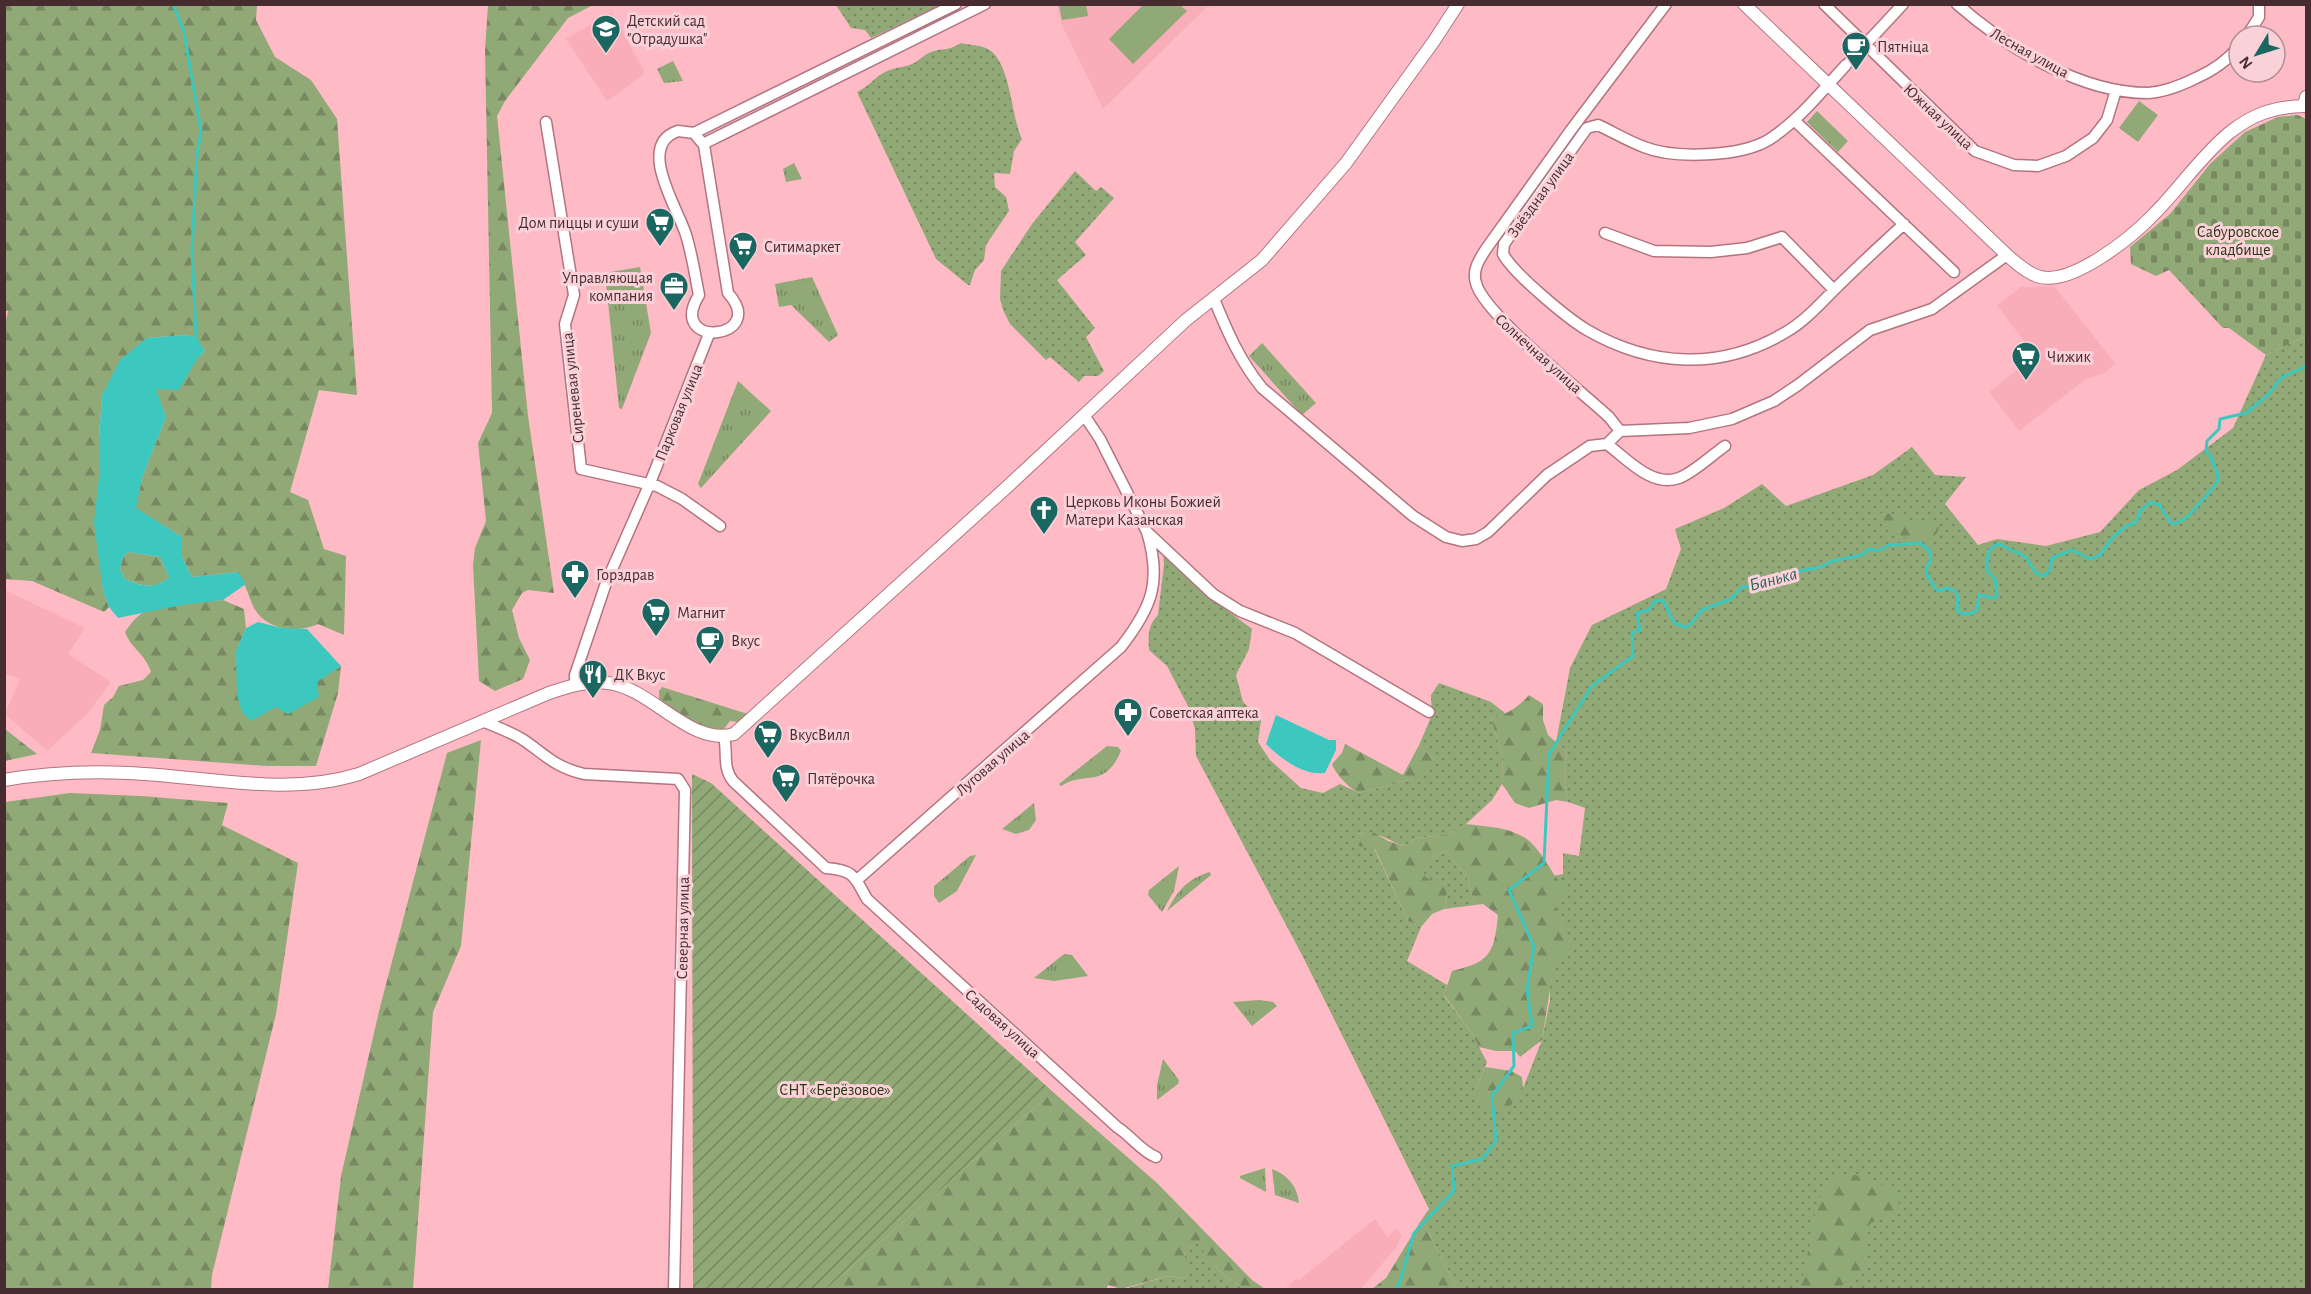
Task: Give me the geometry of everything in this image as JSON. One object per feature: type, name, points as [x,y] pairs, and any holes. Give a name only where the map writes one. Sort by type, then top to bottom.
[{"type":"street","points":[[694,133],[956,4]]},
{"type":"street","points":[[705,146],[986,4]]},
{"type":"street","points":[[4,780],[33,775],[127,773],[253,783],[312,784],[336,781],[359,774],[549,693],[575,685],[608,683],[621,686],[711,736],[724,737],[735,734],[1186,320],[1262,260],[1346,163],[1423,58],[1458,4]]},
{"type":"street","name":"Солнечная улица","points":[[1620,431],[1609,417],[1495,314],[1476,286],[1474,276],[1476,264],[1486,249],[1571,130],[1666,4]]},
{"type":"street","points":[[1744,4],[2007,255],[2038,277],[2053,278],[2079,270],[2126,238],[2153,215],[2206,154],[2229,133],[2261,113],[2275,108],[2306,103]]},
{"type":"street","name":"Южная улица","points":[[1824,4],[1975,151],[2013,165],[2038,166],[2066,156],[2093,138],[2107,120],[2116,90]]},
{"type":"street","points":[[1903,4],[1794,120],[1954,272]]},
{"type":"street","name":"Лесная улица","points":[[1957,4],[1980,25],[2020,50],[2069,75],[2116,90],[2150,93],[2182,85],[2210,72],[2227,57]]},
{"type":"street","points":[[2255,24],[2259,17],[2259,4]]},
{"type":"street","name":"Звёздная улица","points":[[1794,120],[1768,140],[1733,152],[1701,155],[1644,148],[1598,125],[1587,128],[1502,249],[1506,259],[1540,294],[1578,325],[1620,347],[1658,358],[1707,359],[1754,348],[1786,332],[1811,314],[1904,224]]},
{"type":"street","name":"Сиреневая улица","points":[[546,122],[574,295],[565,324],[581,469],[650,483],[682,499],[720,526]]},
{"type":"street","points":[[682,130],[694,133],[705,146],[728,293],[737,306],[734,324],[728,330],[709,334],[699,328],[693,318],[693,306],[699,295],[697,285],[686,234],[667,193],[659,155],[662,143],[670,134],[682,130]]},
{"type":"street","points":[[1605,233],[1654,251],[1711,252],[1747,248],[1782,237],[1834,290]]},
{"type":"street","points":[[1214,299],[1241,360],[1262,388],[1413,516],[1446,537],[1462,541],[1476,539],[1488,532],[1547,475],[1590,446],[1607,444],[1620,431],[1645,428],[1689,428],[1732,419],[1774,401],[1870,330],[1932,309],[2007,255]]},
{"type":"street","name":"Парковая улица","points":[[575,685],[575,675],[601,595],[650,483],[709,334]]},
{"type":"street","points":[[1084,415],[1100,439],[1147,532],[1213,594],[1240,611],[1295,633],[1430,712]]},
{"type":"street","points":[[1607,444],[1650,476],[1664,481],[1680,477],[1725,446]]},
{"type":"street","name":"Луговая улица","points":[[857,880],[1110,659],[1125,642],[1138,626],[1149,601],[1155,575],[1154,555],[1147,532]]},
{"type":"street","name":"Северная улица","points":[[482,721],[520,738],[556,765],[571,771],[584,774],[678,779],[685,790],[674,1290]]},
{"type":"street","points":[[724,737],[725,765],[732,781],[826,868],[845,870],[857,880]]},
{"type":"street","name":"Садовая улица","points":[[857,880],[867,899],[1117,1127],[1156,1157]]},
{"type":"shaded area","points":[[1057,5],[1209,5],[1103,109],[1061,23]]},
{"type":"shaded area","name":"Детский сад \"Отрадушка\"","points":[[612,12],[644,71],[643,75],[607,101],[566,39]]},
{"type":"shaded area","points":[[2054,286],[2115,363],[2105,373],[2086,379],[2019,431],[1989,392],[2035,356],[1997,305],[2021,287]]},
{"type":"shaded area","points":[[5,590],[85,628],[68,654],[111,682],[87,714],[47,751],[5,714],[20,679],[5,674]]},
{"type":"shaded area","points":[[1375,1219],[1387,1237],[1397,1229],[1402,1235],[1397,1246],[1361,1289],[1291,1290],[1288,1286],[1297,1278],[1299,1280]]},
{"type":"green space","points":[[1144,4],[1180,5],[1187,11],[1133,64],[1109,39]]},
{"type":"green space","points":[[5,5],[257,5],[256,20],[275,57],[311,80],[337,119],[357,395],[319,390],[290,492],[308,500],[324,549],[346,556],[344,635],[318,624],[292,629],[266,621],[254,608],[238,572],[192,577],[182,557],[182,537],[135,508],[142,478],[166,417],[155,389],[205,351],[195,337],[184,335],[147,338],[102,395],[99,437],[100,559],[103,591],[109,607],[104,612],[32,581],[5,579],[4,330],[8,311],[4,311]]},
{"type":"green space","points":[[488,5],[593,5],[568,18],[505,101],[497,116],[528,416],[554,593],[528,590],[522,593],[512,610],[519,638],[530,660],[523,679],[495,691],[479,681],[473,565],[475,548],[486,521],[478,443],[492,413],[485,50]]},
{"type":"green space","points":[[836,5],[941,5],[871,38],[865,30],[851,28]]},
{"type":"green space","points":[[1059,5],[1086,5],[1088,16],[1062,20]]},
{"type":"green space","points":[[961,43],[988,49],[996,56],[1006,77],[1022,139],[1014,151],[1010,174],[994,173],[995,187],[1006,197],[1009,211],[986,245],[984,260],[975,270],[970,285],[936,259],[857,92],[887,71],[911,64],[931,52]]},
{"type":"green space","points":[[673,61],[683,81],[664,83],[657,69]]},
{"type":"green space","points":[[2139,101],[2158,115],[2138,142],[2119,128]]},
{"type":"green space","points":[[1817,111],[1848,141],[1838,152],[1807,122]]},
{"type":"green space","name":"Сабуровское кладбище","points":[[2298,115],[2306,119],[2306,336],[2266,355],[2229,328],[2223,328],[2169,270],[2156,276],[2131,264],[2130,247],[2170,214],[2210,164],[2245,132],[2278,117]]},
{"type":"green space","points":[[794,163],[802,179],[786,182],[783,169]]},
{"type":"green space","points":[[1075,171],[1096,191],[1101,187],[1114,198],[1075,242],[1086,255],[1057,280],[1095,328],[1086,337],[1104,371],[1098,376],[1084,376],[1079,382],[1050,357],[1046,360],[1010,324],[1000,299],[1001,271],[1032,224]]},
{"type":"green space","points":[[640,267],[651,333],[622,409],[619,408],[605,273]]},
{"type":"green space","points":[[812,277],[838,335],[829,342],[791,305],[779,307],[775,284]]},
{"type":"green space","points":[[2306,336],[2306,1289],[1457,1289],[1422,1219],[1429,1209],[1301,953],[1196,756],[1195,729],[1188,706],[1167,666],[1149,650],[1149,631],[1158,615],[1164,564],[1163,552],[1204,593],[1252,629],[1249,649],[1236,675],[1243,702],[1261,720],[1258,742],[1270,760],[1301,788],[1323,793],[1340,784],[1359,793],[1412,779],[1434,759],[1419,745],[1432,715],[1431,695],[1439,683],[1491,702],[1506,714],[1491,719],[1503,757],[1502,784],[1492,800],[1466,824],[1450,834],[1417,838],[1405,846],[1376,834],[1356,834],[1374,848],[1408,921],[1421,927],[1407,961],[1447,985],[1444,996],[1471,1032],[1487,1062],[1475,1090],[1508,1108],[1523,1088],[1542,1040],[1550,1000],[1550,979],[1564,925],[1552,903],[1553,876],[1563,874],[1563,853],[1579,856],[1585,808],[1568,802],[1564,778],[1567,752],[1556,742],[1570,668],[1592,625],[1666,589],[1681,549],[1675,529],[1724,508],[1762,484],[1786,506],[1873,475],[1912,447],[1935,475],[1966,477],[1945,504],[1978,545],[1997,539],[2046,546],[2100,532],[2139,490],[2177,470],[2233,428],[2266,355]]},
{"type":"green space","points":[[1262,343],[1316,403],[1302,415],[1249,356]]},
{"type":"green space","points":[[738,381],[771,411],[701,488],[698,484]]},
{"type":"green space","points":[[1879,513],[1904,515],[1911,520],[1939,527],[1935,535],[1929,539],[1911,539],[1885,527],[1879,521]]},
{"type":"green space","points":[[128,552],[160,557],[169,577],[158,584],[148,586],[125,579],[120,569],[123,557]]},
{"type":"green space","points":[[223,600],[244,609],[246,628],[236,652],[237,671],[316,682],[341,666],[338,693],[316,766],[266,766],[91,753],[100,730],[104,705],[113,697],[119,686],[143,680],[151,672],[125,632],[132,622],[141,614],[159,608]]},
{"type":"green space","points":[[662,687],[748,714],[739,722],[730,721],[724,729],[707,729],[689,722],[659,699],[659,691]]},
{"type":"green space","points":[[1529,695],[1543,704],[1543,720],[1548,735],[1567,752],[1564,778],[1568,802],[1556,800],[1529,808],[1515,803],[1502,784],[1503,757],[1491,719],[1512,710]]},
{"type":"green space","points":[[5,729],[37,754],[5,761]]},
{"type":"green space","points":[[481,740],[461,946],[433,1012],[413,1289],[328,1289],[341,1176],[380,1007],[447,753]]},
{"type":"green space","points":[[1345,744],[1403,775],[1419,745],[1434,759],[1427,772],[1412,779],[1359,793],[1343,781],[1332,764],[1342,753]]},
{"type":"green space","points":[[1107,746],[1118,747],[1121,751],[1108,771],[1061,786],[1059,784]]},
{"type":"green space","name":"СНТ «Берёзовое»","points":[[692,774],[711,783],[1053,1092],[826,1289],[693,1289]]},
{"type":"green space","points":[[70,793],[228,803],[222,825],[298,863],[276,1014],[212,1275],[211,1289],[5,1289],[5,802]]},
{"type":"green space","points":[[1034,803],[1036,820],[1029,830],[1016,834],[1002,829]]},
{"type":"green space","points":[[1466,824],[1494,827],[1521,835],[1539,852],[1565,889],[1561,899],[1553,903],[1564,925],[1572,951],[1554,965],[1542,1040],[1520,1057],[1515,1051],[1496,1051],[1479,1047],[1444,995],[1452,971],[1475,964],[1488,954],[1492,947],[1498,915],[1483,904],[1475,905],[1467,878],[1446,851],[1433,857],[1423,875],[1433,882],[1445,885],[1447,897],[1444,909],[1432,914],[1421,927],[1408,921],[1375,849],[1359,846],[1356,834],[1373,832],[1388,841],[1405,846],[1417,838],[1450,834]]},
{"type":"green space","points":[[1446,851],[1467,878],[1475,905],[1444,909],[1447,897],[1433,882],[1422,875],[1433,857]]},
{"type":"green space","points":[[976,855],[957,891],[939,903],[934,896],[934,886],[970,856]]},
{"type":"green space","points":[[1179,866],[1174,891],[1162,912],[1148,895],[1149,890]]},
{"type":"green space","points":[[1210,872],[1211,875],[1167,911],[1184,886],[1195,878]]},
{"type":"green space","points":[[1064,954],[1072,955],[1088,976],[1054,981],[1034,978]]},
{"type":"green space","points":[[1259,1000],[1273,1002],[1277,1006],[1252,1026],[1233,1002]]},
{"type":"green space","points":[[1163,1059],[1179,1080],[1178,1084],[1157,1100],[1157,1085]]},
{"type":"green space","points":[[1485,1067],[1512,1071],[1522,1077],[1523,1088],[1509,1108],[1486,1112],[1475,1090]]},
{"type":"green space","points":[[1053,1092],[1157,1183],[1252,1280],[1265,1289],[1243,1289],[1219,1271],[1197,1243],[1184,1251],[1188,1278],[1168,1276],[1121,1289],[1108,1285],[1106,1290],[826,1289]]},
{"type":"green space","points":[[1265,1168],[1266,1192],[1240,1178],[1240,1176]]},
{"type":"green space","points":[[1272,1169],[1283,1174],[1291,1182],[1299,1203],[1275,1195]]},
{"type":"green space","points":[[1843,1174],[1868,1178],[1883,1186],[1899,1204],[1897,1213],[1871,1223],[1865,1231],[1868,1250],[1863,1269],[1839,1289],[1798,1289],[1804,1273],[1817,1204],[1826,1187]]},
{"type":"green space","points":[[1422,1219],[1457,1289],[1372,1289],[1386,1278]]},
{"type":"green space","points":[[1197,1242],[1219,1271],[1243,1289],[1121,1290],[1168,1276],[1187,1278],[1184,1251]]},
{"type":"water","points":[[184,335],[196,337],[205,351],[197,359],[179,390],[156,389],[166,417],[142,478],[136,508],[182,537],[182,557],[192,577],[238,572],[246,584],[223,600],[182,605],[118,618],[109,607],[103,591],[94,523],[99,476],[102,395],[120,360],[147,338]],"holes":[[[128,552],[160,557],[169,577],[158,584],[147,586],[125,579],[120,569],[123,557]]]},
{"type":"water","points":[[258,622],[282,628],[307,629],[341,666],[317,682],[319,697],[288,714],[276,707],[251,721],[242,712],[237,695],[236,651],[246,628]]},
{"type":"water","points":[[1276,715],[1329,740],[1336,740],[1336,750],[1325,773],[1300,769],[1266,744]]},
{"type":"waterway","points":[[173,4],[184,32],[201,131],[197,154],[192,250],[196,337]]},
{"type":"waterway","name":"Банька","points":[[1394,1290],[1399,1285],[1414,1233],[1454,1191],[1452,1166],[1482,1159],[1496,1141],[1492,1096],[1514,1066],[1513,1033],[1532,1026],[1527,989],[1534,947],[1509,890],[1544,863],[1549,754],[1592,686],[1633,656],[1632,633],[1640,630],[1637,613],[1649,610],[1654,602],[1663,600],[1674,623],[1685,627],[1689,626],[1702,610],[1731,599],[1742,587],[1763,585],[1773,576],[1821,567],[1832,561],[1862,555],[1869,549],[1878,551],[1889,545],[1920,543],[1929,550],[1931,559],[1926,569],[1935,588],[1939,591],[1948,588],[1956,592],[1957,609],[1960,613],[1970,614],[1977,610],[1979,595],[1995,598],[1997,595],[1995,579],[1987,571],[1987,563],[1989,551],[1999,544],[2026,557],[2035,572],[2042,576],[2049,571],[2052,558],[2072,550],[2090,559],[2100,555],[2113,537],[2128,525],[2133,524],[2139,517],[2139,512],[2151,502],[2160,505],[2170,522],[2174,524],[2186,518],[2217,482],[2217,473],[2211,456],[2206,452],[2207,441],[2219,429],[2220,419],[2246,413],[2268,395],[2281,378],[2306,366]]},
{"type":"place","name":"Детский сад \"Отрадушка\"","points":[[606,54]]},
{"type":"place","name":"Пятнiца","points":[[1856,72]]},
{"type":"place","name":"Дом пиццы и суши","points":[[660,248]]},
{"type":"place","name":"Ситимаркет","points":[[743,272]]},
{"type":"place","name":"Управляющая компания","points":[[674,312]]},
{"type":"place","name":"Чижик","points":[[2026,382]]},
{"type":"place","name":"Церковь Иконы Божией Матери Казанская","points":[[1044,536]]},
{"type":"place","name":"Горздрав","points":[[575,600]]},
{"type":"place","name":"Магнит","points":[[656,638]]},
{"type":"place","name":"Вкус","points":[[710,666]]},
{"type":"place","name":"ДК Вкус","points":[[593,700]]},
{"type":"place","name":"Советская аптека","points":[[1128,738]]},
{"type":"place","name":"ВкусВилл","points":[[768,760]]},
{"type":"place","name":"Пятёрочка","points":[[786,804]]}]
